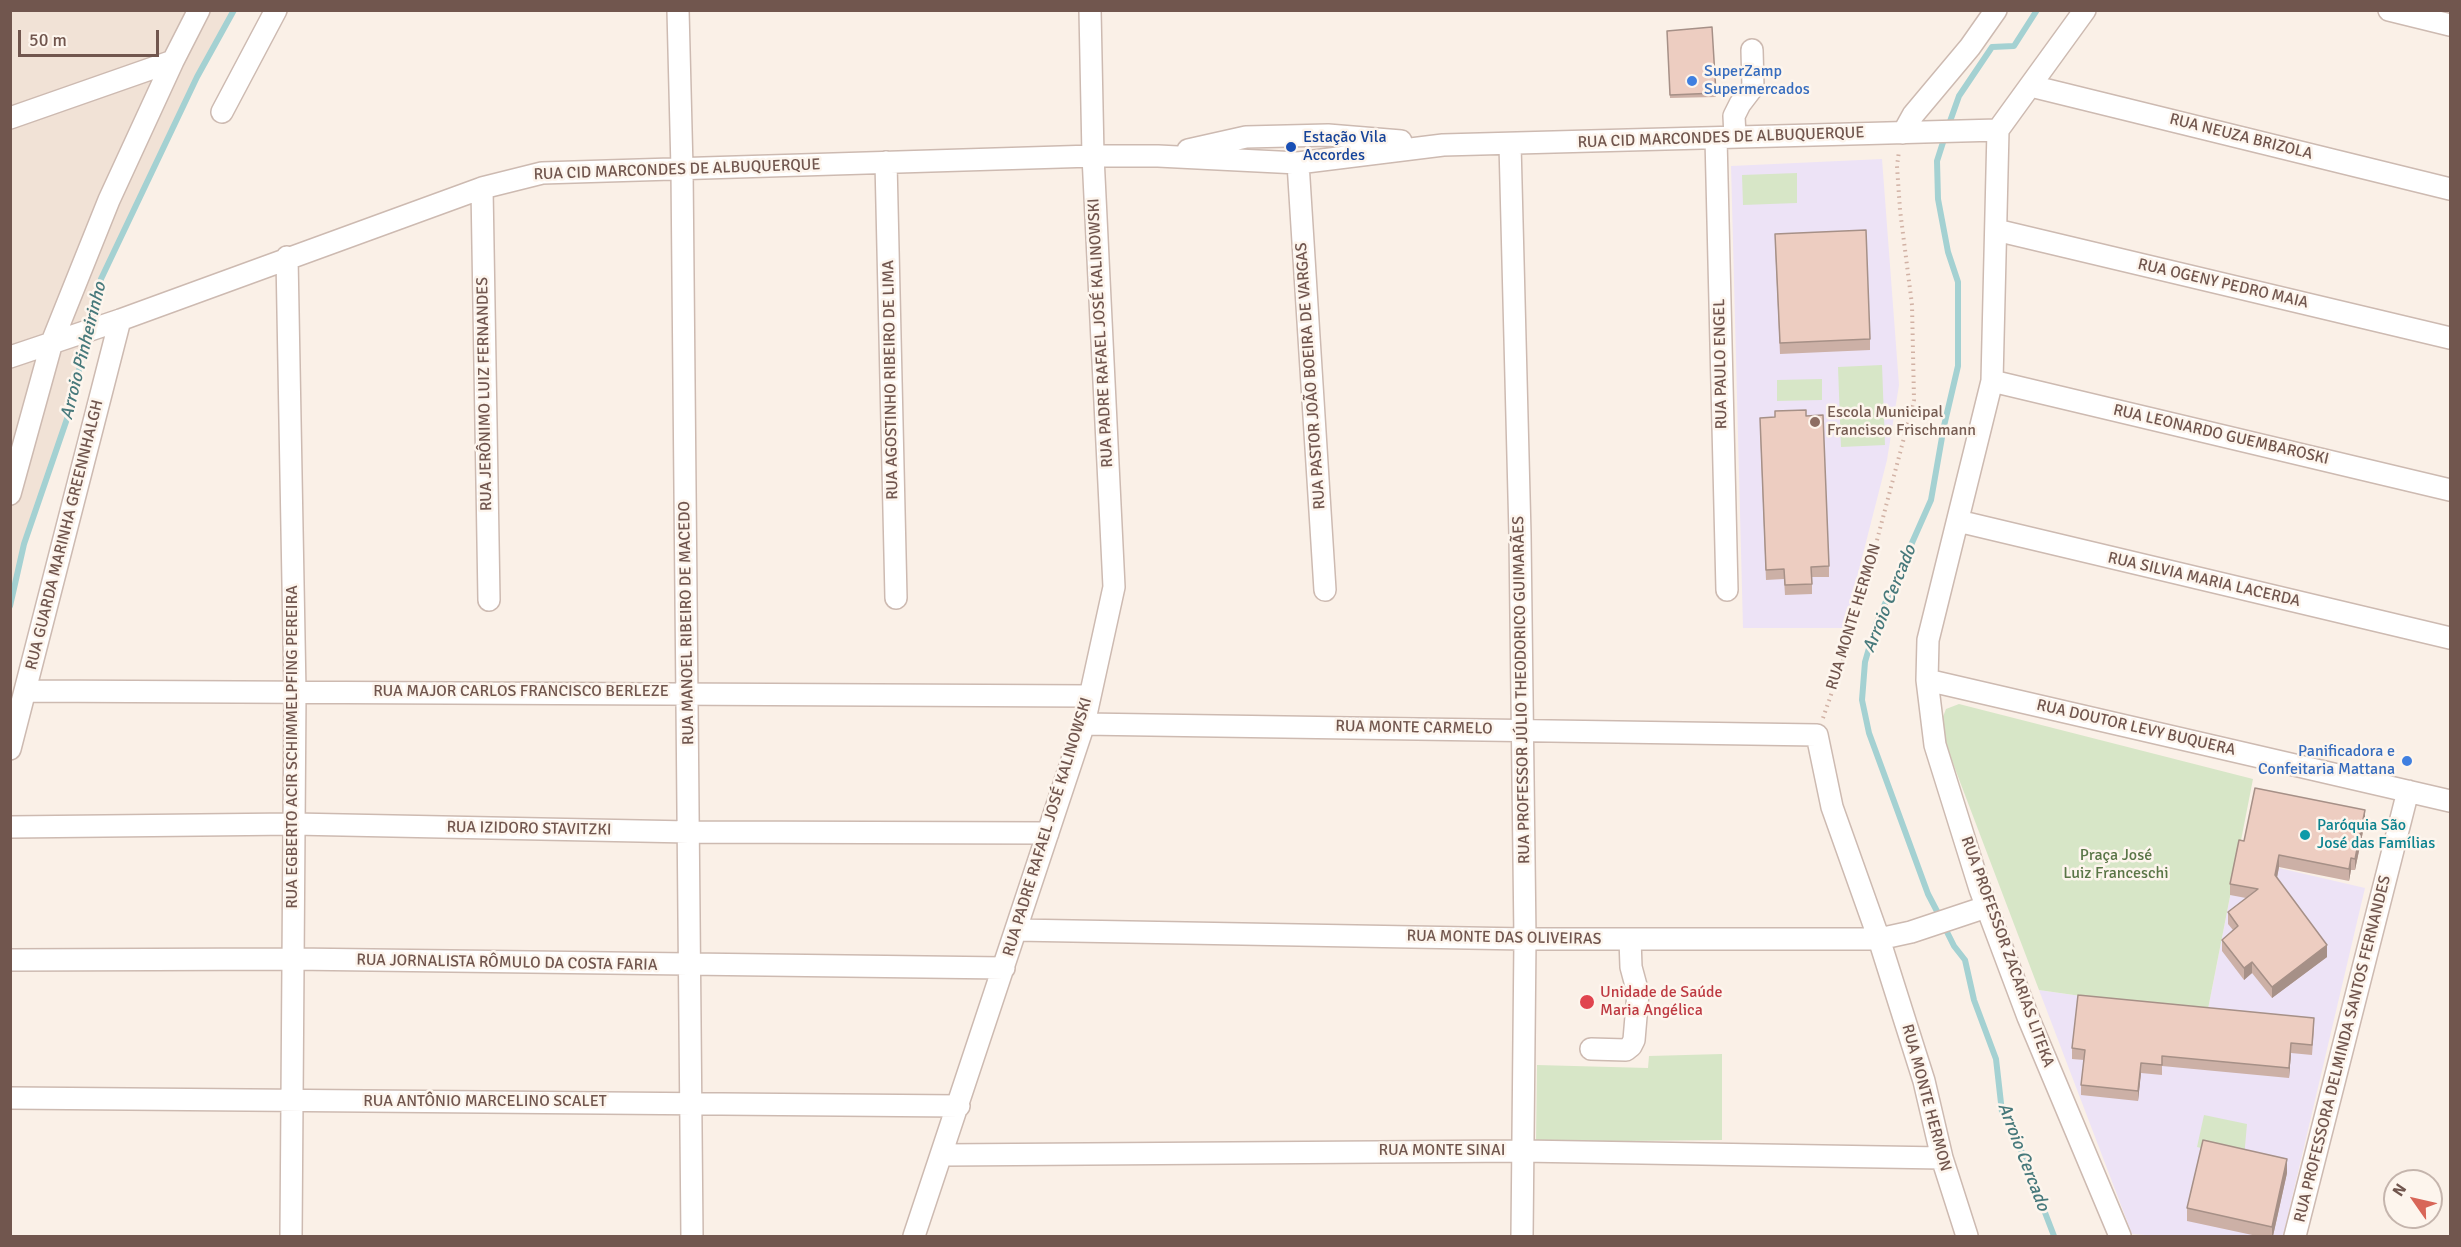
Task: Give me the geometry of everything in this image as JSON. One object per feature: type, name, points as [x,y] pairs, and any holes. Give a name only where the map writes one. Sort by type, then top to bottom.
[{"type":"street","points":[[10,494],[59,339],[109,200],[199,10]]},
{"type":"street","points":[[222,112],[276,10]]},
{"type":"street","name":"RUA MANOEL RIBEIRO DE MACEDO","points":[[678,10],[682,169],[692,1236]]},
{"type":"street","name":"RUA PADRE RAFAEL JOSÉ KALINOWSKI","points":[[914,1236],[943,1155],[1084,724],[1114,587],[1093,156],[1090,10]]},
{"type":"street","points":[[1912,132],[1913,115],[1970,47],[1996,10]]},
{"type":"street","points":[[1998,130],[2085,10]]},
{"type":"street","points":[[2389,10],[2448,20]]},
{"type":"street","name":"RUA PAULO ENGEL","points":[[1726,590],[1725,137],[1740,104],[1753,87],[1752,50]]},
{"type":"street","points":[[10,118],[173,61]]},
{"type":"street","name":"RUA NEUZA BRIZOLA","points":[[2031,86],[2451,189]]},
{"type":"street","name":"RUA CID MARCONDES DE ALBUQUERQUE","points":[[1158,156],[1246,137],[1328,135],[1443,145],[1998,130]]},
{"type":"street","name":"RUA PROFESSOR ZACARIAS LITEKA","points":[[1998,130],[1992,381],[1928,640],[1927,680],[1935,745],[1986,907],[2033,1028],[2120,1236]]},
{"type":"street","name":"RUA PROFESSOR JÚLIO THEODORICO GUIMARÃES","points":[[1510,144],[1520,536],[1525,939],[1522,1236]]},
{"type":"street","name":"RUA CID MARCONDES DE ALBUQUERQUE","points":[[10,357],[482,188],[542,173],[1093,156],[1158,156],[1298,163],[1443,145]]},
{"type":"street","name":"RUA AGOSTINHO RIBEIRO DE LIMA","points":[[886,162],[896,598]]},
{"type":"street","name":"RUA PASTOR JOÃO BOEIRA DE VARGAS","points":[[1298,163],[1325,590]]},
{"type":"street","name":"RUA JERÔNIMO LUIZ FERNANDES","points":[[482,188],[489,600]]},
{"type":"street","name":"RUA OGENY PEDRO MAIA","points":[[1996,230],[2451,338]]},
{"type":"street","name":"RUA EGBERTO ACIR SCHIMMELPFING PEREIRA","points":[[287,257],[295,692],[291,1236]]},
{"type":"street","name":"RUA GUARDA MARINHA GREENNHALGH","points":[[10,749],[115,321]]},
{"type":"street","name":"RUA LEONARDO GUEMBAROSKI","points":[[1992,381],[2451,490]]},
{"type":"street","name":"RUA SILVIA MARIA LACERDA","points":[[1958,521],[2451,639]]},
{"type":"street","name":"RUA DOUTOR LEVY BUQUERA","points":[[1927,680],[2451,801]]},
{"type":"street","name":"RUA MAJOR CARLOS FRANCISCO BERLEZE","points":[[25,691],[1090,696]]},
{"type":"street","name":"RUA MONTE CARMELO","points":[[1084,724],[1817,735]]},
{"type":"street","name":"RUA MONTE HERMON","points":[[1817,735],[1832,807],[1879,939],[1924,1081],[1942,1158],[1967,1236]]},
{"type":"street","name":"RUA PROFESSORA DELMINDA SANTOS FERNANDES","points":[[2295,1236],[2408,791]]},
{"type":"street","name":"RUA IZIDORO STAVITZKI","points":[[10,827],[294,824],[689,832],[1048,833]]},
{"type":"street","name":"RUA MONTE DAS OLIVEIRAS","points":[[1016,930],[1525,939],[1879,939],[1911,932],[1986,907]]},
{"type":"street","points":[[1591,1049],[1626,1050],[1634,1040],[1638,993],[1631,967],[1630,939]]},
{"type":"street","name":"RUA JORNALISTA RÔMULO DA COSTA FARIA","points":[[10,960],[293,959],[1004,968]]},
{"type":"street","name":"RUA ANTÔNIO MARCELINO SCALET","points":[[10,1098],[959,1106]]},
{"type":"street","name":"RUA MONTE SINAI","points":[[943,1155],[1522,1151],[1942,1158]]},
{"type":"path","name":"RUA MONTE HERMON","points":[[1817,735],[1853,631],[1914,400],[1912,305],[1896,166],[1912,132]]},
{"type":"shaded area","points":[[11,11],[234,11],[197,77],[101,279],[69,413],[24,544],[11,606]]},
{"type":"shaded area","name":"Escola Municipal Francisco Frischmann","points":[[1882,159],[1899,385],[1887,460],[1844,628],[1743,628],[1731,166]]},
{"type":"shaded area","points":[[2239,851],[2280,860],[2279,868],[2365,888],[2283,1236],[2132,1234],[2039,990],[2207,1014]]},
{"type":"green space","points":[[1797,173],[1797,203],[1743,205],[1742,175]]},
{"type":"green space","points":[[1882,365],[1885,445],[1841,447],[1838,367]]},
{"type":"green space","points":[[1822,379],[1822,400],[1777,401],[1777,380]]},
{"type":"green space","name":"Praça José Luiz Franceschi","points":[[1959,704],[2253,779],[2207,1014],[2039,990],[1943,737],[1941,722],[1946,709]]},
{"type":"green space","points":[[1722,1054],[1722,1140],[1536,1142],[1537,1065],[1648,1068],[1649,1056]]},
{"type":"green space","points":[[2204,1115],[2247,1124],[2244,1158],[2197,1147]]},
{"type":"building","points":[[1712,27],[1716,93],[1670,95],[1667,31]]},
{"type":"building","points":[[1866,230],[1870,339],[1780,343],[1775,234]]},
{"type":"building","points":[[1806,410],[1806,416],[1823,415],[1829,566],[1811,567],[1812,584],[1785,585],[1784,569],[1766,570],[1760,418],[1775,417],[1775,411]]},
{"type":"building","points":[[2255,788],[2365,810],[2355,859],[2351,858],[2349,869],[2279,855],[2275,875],[2327,945],[2272,987],[2252,962],[2244,968],[2222,940],[2238,926],[2228,912],[2258,889],[2230,884],[2239,840],[2244,841]]},
{"type":"building","points":[[2078,995],[2314,1018],[2312,1045],[2291,1043],[2289,1068],[2162,1056],[2162,1065],[2141,1063],[2138,1091],[2081,1085],[2085,1050],[2072,1048]]},
{"type":"building","points":[[2203,1140],[2287,1159],[2272,1227],[2187,1208]]},
{"type":"waterway","name":"Arroio Pinheirinho","points":[[90,326],[101,279],[197,77],[234,10]]},
{"type":"waterway","name":"Arroio Cercado","points":[[1948,127],[1959,96],[1992,47],[2014,46],[2037,10]]},
{"type":"waterway","name":"Arroio Cercado","points":[[1940,917],[1928,894],[1869,733],[1862,700],[1865,662],[1876,624],[1931,500],[1944,426],[1958,366],[1958,282],[1948,252],[1938,199],[1937,161],[1945,136]]},
{"type":"waterway","name":"Arroio Pinheirinho","points":[[10,606],[24,544],[69,413],[87,336]]},
{"type":"waterway","name":"Arroio Cercado","points":[[1944,926],[1954,946],[1965,960],[1974,1000],[1996,1059],[2002,1112],[2011,1124],[2054,1236]]},
{"type":"place","name":"SuperZamp Supermercados","points":[[1692,81]]},
{"type":"place","name":"Estação Vila Accordes","points":[[1291,147]]},
{"type":"place","name":"Escola Municipal Francisco Frischmann","points":[[1815,422]]},
{"type":"place","name":"Panificadora e Confeitaria Mattana","points":[[2407,761]]},
{"type":"place","name":"Paróquia São José das Famílias","points":[[2305,835]]},
{"type":"place","name":"Unidade de Saúde Maria Angélica","points":[[1587,1002]]}]
